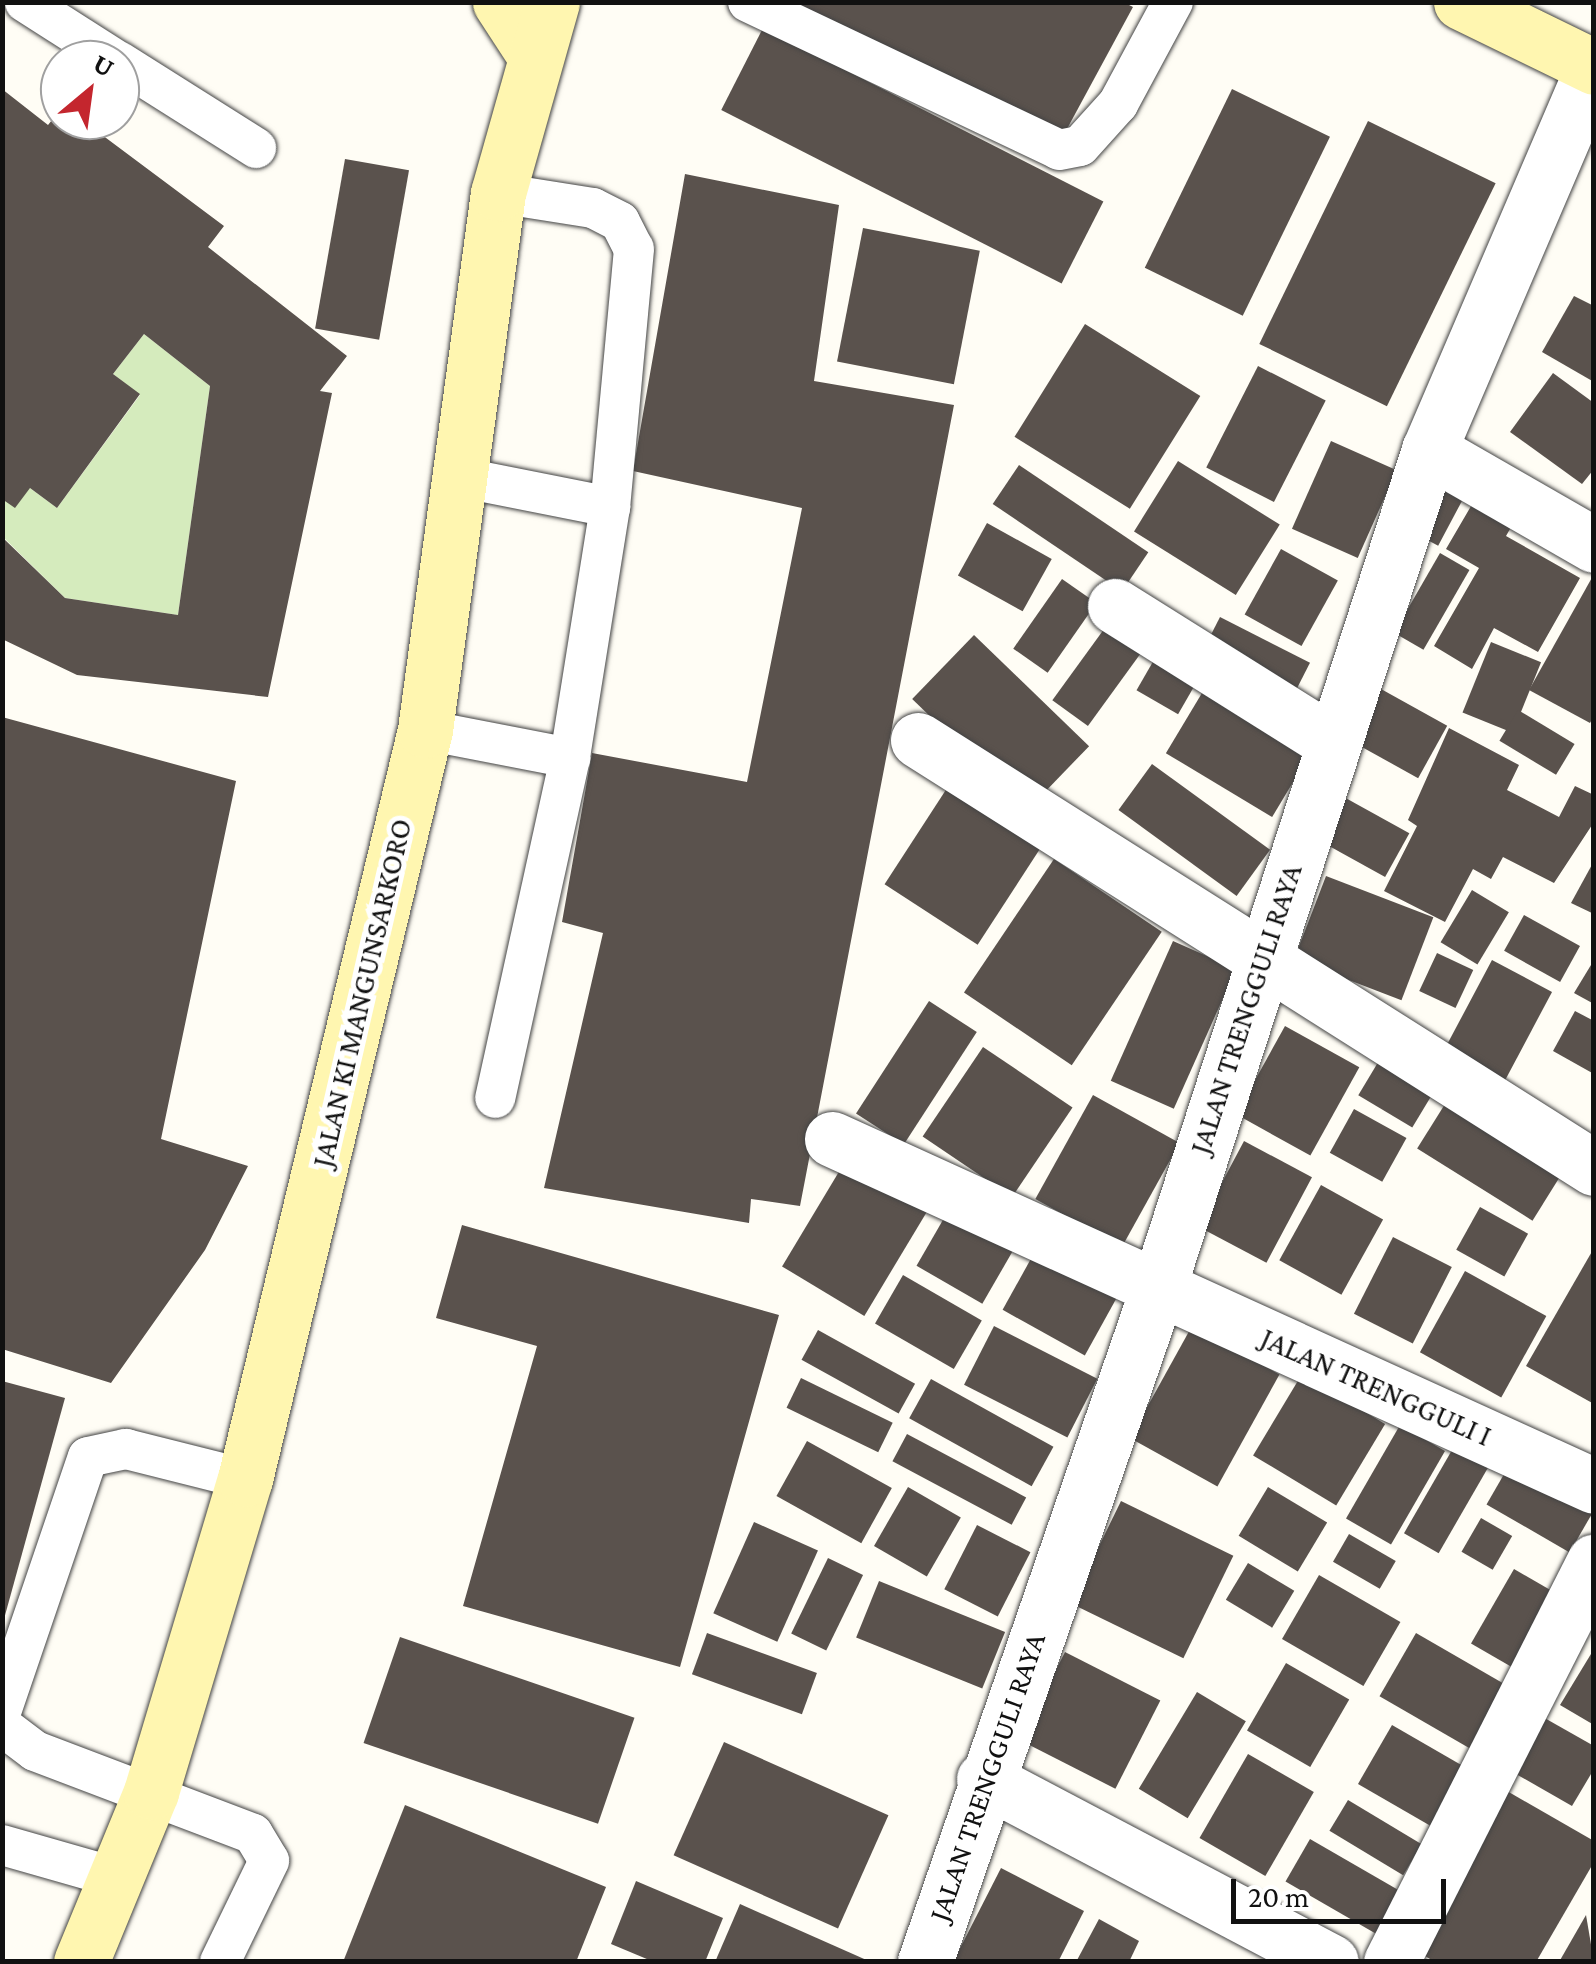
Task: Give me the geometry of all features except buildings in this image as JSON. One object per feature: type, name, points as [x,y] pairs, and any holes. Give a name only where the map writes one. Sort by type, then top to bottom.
[{"type":"main road","points":[[500,2],[542,27]]},
{"type":"main road","points":[[1461,2],[1593,67]]},
{"type":"main road","name":"JALAN KI MANGUNSARKORO","points":[[81,1962],[151,1792],[245,1479],[424,730],[464,478],[498,193],[542,27]]},
{"type":"street","name":"JALAN TRENGGULI RAYA","points":[[926,1962],[984,1779],[1158,1288],[1260,962],[1429,450],[1593,67]]},
{"type":"street","points":[[1429,450],[1594,545]]},
{"type":"street","points":[[1115,606],[1332,742]]},
{"type":"street","points":[[918,740],[1260,962],[1594,1168]]},
{"type":"street","name":"JALAN TRENGGULI I","points":[[832,1138],[1594,1486]]},
{"type":"street","points":[[1391,1962],[1594,1562]]},
{"type":"street","points":[[984,1779],[1330,1962]]},
{"type":"lane","points":[[25,2],[85,40]]},
{"type":"lane","points":[[748,2],[1059,150],[1080,146],[1118,104],[1173,2]]},
{"type":"lane","points":[[140,75],[256,148]]},
{"type":"lane","points":[[495,1098],[570,758],[610,507],[634,249],[620,222],[593,208],[498,193]]},
{"type":"lane","points":[[464,478],[610,507]]},
{"type":"lane","points":[[424,730],[570,758]]},
{"type":"lane","points":[[2,1710],[88,1457],[126,1448],[245,1479]]},
{"type":"lane","points":[[2,1726],[35,1750],[253,1834],[269,1861],[220,1962]]},
{"type":"lane","points":[[2,1845],[118,1878]]},
{"type":"green space","points":[[144,334],[210,386],[178,615],[65,598],[3,537],[2,499],[30,488],[57,508],[140,395],[113,374]]}]
